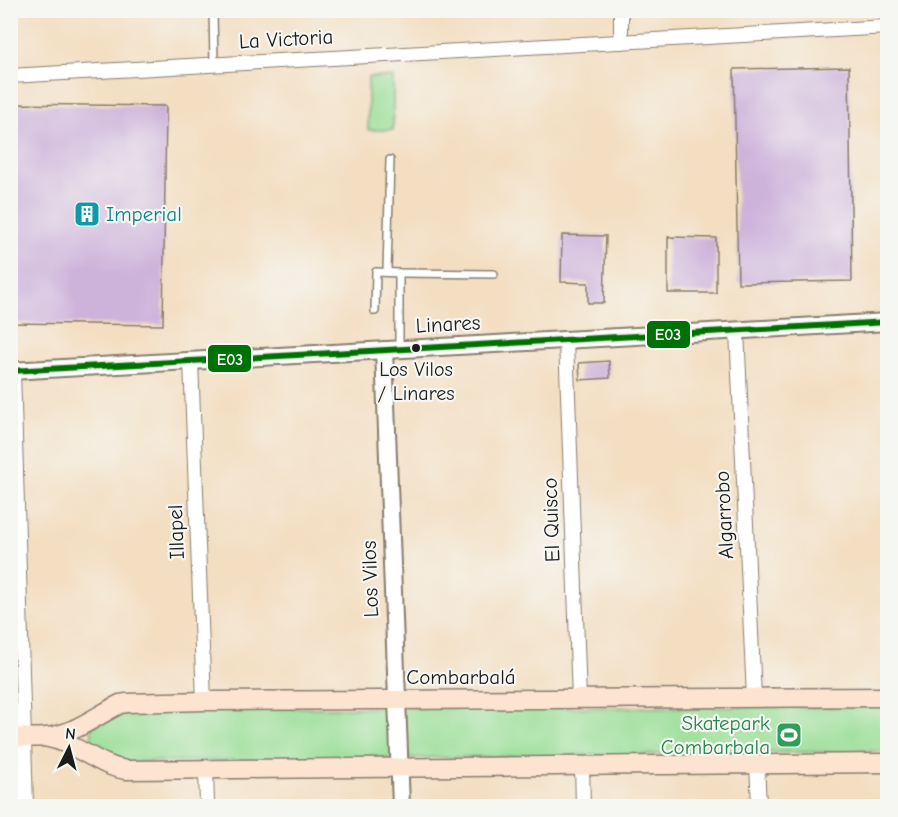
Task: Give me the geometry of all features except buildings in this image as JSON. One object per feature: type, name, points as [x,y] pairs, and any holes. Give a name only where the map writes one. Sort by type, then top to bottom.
[{"type":"main road","name":"Combarbalá","points":[[17,737],[43,737],[69,732],[120,704],[204,701],[888,697]]},
{"type":"main road","points":[[88,722],[84,737],[90,755]]},
{"type":"main road","name":"Combarbalá","points":[[43,737],[69,744],[113,767],[126,770],[888,763]]},
{"type":"street","points":[[621,10],[621,42]]},
{"type":"street","name":"La Victoria","points":[[10,76],[888,27]]},
{"type":"street","name":"Linares","points":[[12,371],[888,322]]},
{"type":"street","name":"Algarrobo","points":[[736,331],[754,697]]},
{"type":"street","name":"El Quisco","points":[[566,340],[579,699]]},
{"type":"street","name":"Los Vilos","points":[[391,350],[401,807]]},
{"type":"street","name":"Illapel","points":[[191,361],[204,701]]},
{"type":"street","points":[[12,371],[17,737],[26,807]]},
{"type":"street","points":[[757,764],[759,807]]},
{"type":"street","points":[[582,765],[583,807]]},
{"type":"street","points":[[206,768],[207,807]]},
{"type":"lane","points":[[213,10],[214,64]]},
{"type":"lane","points":[[387,272],[390,160]]},
{"type":"lane","points":[[375,311],[376,272],[495,274]]},
{"type":"lane","points":[[391,350],[399,273]]},
{"type":"green space","points":[[368,77],[393,77],[393,130],[368,130]]},
{"type":"green space","points":[[888,707],[887,751],[124,762],[91,745],[92,727],[123,708]]},
{"type":"transit line","name":"E03","points":[[10,371],[888,322]]},
{"type":"place","name":"Imperial","points":[[87,214]]},
{"type":"place","name":"Los Vilos / Linares","points":[[416,348]]},
{"type":"place","name":"Skatepark Combarbala","points":[[789,735]]}]
